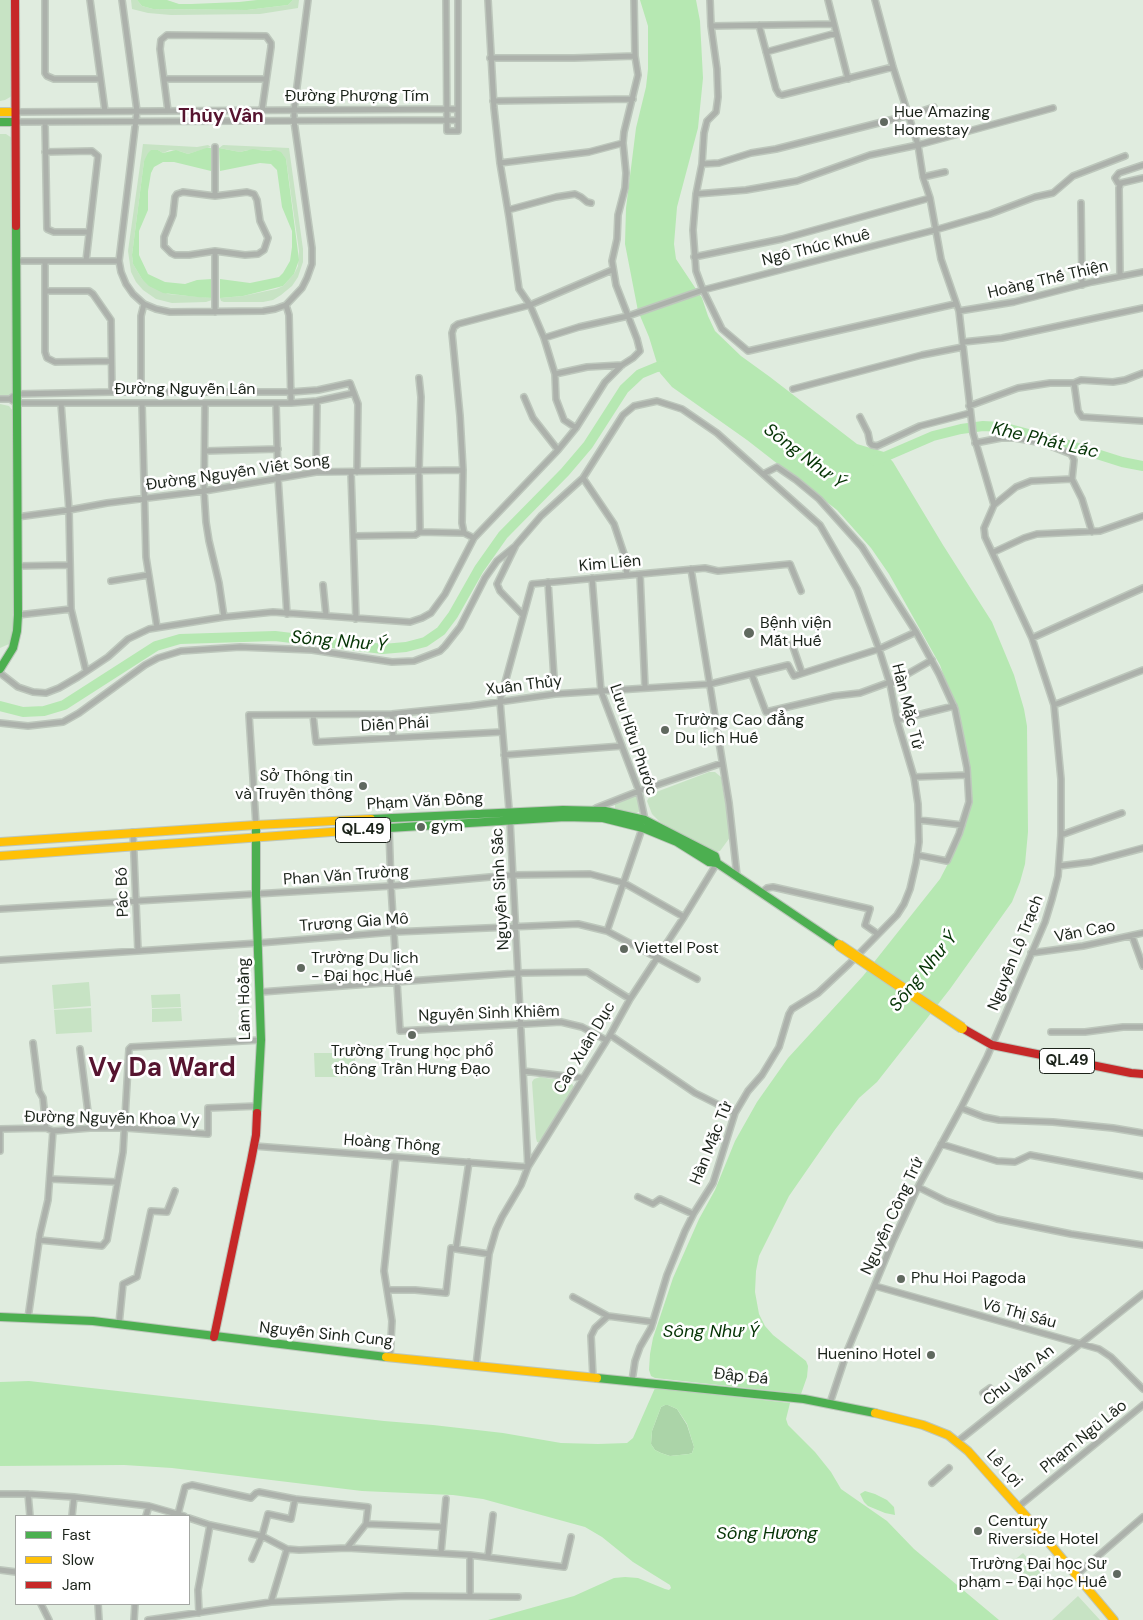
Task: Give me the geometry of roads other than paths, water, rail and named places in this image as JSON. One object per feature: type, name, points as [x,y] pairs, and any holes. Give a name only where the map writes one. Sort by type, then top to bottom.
[{"type":"main road","points":[[0,669],[9,656],[15,642],[18,615],[14,399],[16,261],[15,0]]},
{"type":"main road","points":[[0,112],[15,117]]},
{"type":"main road","points":[[0,122],[15,117]]},
{"type":"main road","name":"Phạm Văn Đồng","points":[[0,842],[256,824],[390,823],[510,817],[593,810],[605,811],[680,836],[715,856],[717,863],[962,1028],[992,1045]]},
{"type":"main road","name":"Phạm Văn Đồng","points":[[510,817],[603,818],[644,824]]},
{"type":"main road","name":"Phạm Văn Đồng","points":[[0,856],[256,837],[390,823]]},
{"type":"main road","name":"Lâm Hoằng","points":[[214,1337],[254,1146],[258,1106],[261,992],[256,894],[256,824]]},
{"type":"main road","name":"QL.49","points":[[992,1045],[1143,1074]]},
{"type":"main road","name":"Nguyễn Sinh Cung","points":[[0,1317],[119,1324],[330,1351],[649,1383]]},
{"type":"main road","name":"Đập Đá","points":[[649,1383],[830,1403]]},
{"type":"main road","name":"Lê Lợi","points":[[830,1403],[923,1425],[948,1435],[957,1442],[1018,1508],[1114,1620]]},
{"type":"street","points":[[45,0],[47,76],[54,80],[100,80]]},
{"type":"street","points":[[90,0],[105,111]]},
{"type":"street","points":[[122,0],[137,111],[119,261],[120,272],[133,294],[144,304],[170,312],[263,311],[275,309],[286,305],[302,288],[312,264],[312,248],[294,110],[308,0]]},
{"type":"street","points":[[446,0],[447,131],[458,131],[458,0]]},
{"type":"street","points":[[488,0],[493,101],[500,163],[519,289],[530,305],[544,338],[555,374],[556,399],[564,420],[576,428]]},
{"type":"street","points":[[0,673],[18,687],[33,692],[46,693],[59,688],[86,672],[108,657],[128,639],[148,629],[157,627],[273,612],[410,622],[431,613],[445,594],[474,538],[558,450],[576,428],[605,382],[640,350],[612,270],[612,261],[618,240],[618,215],[625,188],[624,132],[638,76],[635,56],[634,0]]},
{"type":"street","points":[[710,0],[711,26],[718,69],[718,97],[716,112],[708,121],[704,132],[702,164],[696,194],[693,230],[694,256],[701,291],[722,329],[748,350],[955,304]]},
{"type":"street","points":[[828,0],[848,79]]},
{"type":"street","points":[[875,0],[893,67],[910,115],[918,145],[941,259],[959,311],[973,433],[994,505],[1016,487],[1031,481],[1072,479]]},
{"type":"street","points":[[711,26],[834,24]]},
{"type":"street","points":[[758,25],[776,89],[778,94],[782,96],[893,67]]},
{"type":"street","points":[[766,52],[836,33]]},
{"type":"street","points":[[168,111],[160,49],[161,40],[167,35],[266,36],[271,43],[262,110]]},
{"type":"street","points":[[490,58],[635,56]]},
{"type":"street","points":[[164,79],[266,79]]},
{"type":"street","points":[[493,101],[633,99]]},
{"type":"street","points":[[702,164],[719,163],[776,149],[910,115],[934,107]]},
{"type":"street","points":[[696,194],[746,190],[797,181],[870,155],[918,145],[1053,108]]},
{"type":"street","name":"Đường Phượng Tím","points":[[15,117],[105,111],[458,109]]},
{"type":"street","name":"Đường Phượng Tím","points":[[15,117],[45,122],[458,120]]},
{"type":"street","points":[[45,122],[47,229],[54,232],[89,232]]},
{"type":"street","points":[[500,163],[589,152],[623,143]]},
{"type":"street","points":[[215,147],[215,196]]},
{"type":"street","points":[[46,152],[92,151],[98,156],[86,261]]},
{"type":"street","name":"Ngô Thúc Khuê","points":[[544,338],[579,327],[628,316],[701,291],[990,214],[1035,197],[1053,193],[1073,176],[1125,156]]},
{"type":"street","points":[[1143,165],[1117,174],[1115,178],[1121,183],[1143,178]]},
{"type":"street","points":[[923,177],[944,172]]},
{"type":"street","points":[[1120,276],[1119,188],[1121,183]]},
{"type":"street","points":[[188,192],[215,196],[247,192],[254,194],[257,200],[260,221],[268,238],[262,253],[245,255],[215,251],[175,255],[167,250],[164,237],[170,225],[177,194],[188,192]]},
{"type":"street","points":[[508,210],[575,194],[591,203]]},
{"type":"street","points":[[694,256],[782,239],[930,198]]},
{"type":"street","points":[[1081,203],[1082,285]]},
{"type":"street","points":[[215,251],[216,312]]},
{"type":"street","points":[[16,261],[119,261]]},
{"type":"street","points":[[45,261],[45,352],[47,358],[56,362],[111,361]]},
{"type":"street","points":[[464,533],[462,523],[463,470],[460,416],[452,333],[454,327],[458,324],[530,305],[612,270]]},
{"type":"street","name":"Hoàng Thế Thiện","points":[[959,311],[1014,302],[1143,272]]},
{"type":"street","points":[[45,291],[89,291],[111,320],[112,392]]},
{"type":"street","points":[[141,392],[142,316],[144,304]]},
{"type":"street","points":[[286,305],[290,315],[291,403]]},
{"type":"street","points":[[793,389],[963,345],[1143,308]]},
{"type":"street","points":[[555,374],[588,367],[622,365]]},
{"type":"street","points":[[969,406],[1018,388],[1050,383],[1074,383],[1081,380],[1113,382],[1125,380],[1143,373]]},
{"type":"street","points":[[419,378],[422,397],[419,470],[420,532]]},
{"type":"street","name":"Đường Nguyễn Lân","points":[[350,383],[354,393],[317,401],[291,403],[61,403],[14,399],[112,392],[291,392],[318,390],[350,383]]},
{"type":"street","points":[[1074,383],[1078,411],[1082,417],[1143,421]]},
{"type":"street","points":[[354,393],[358,404],[354,472],[356,618]]},
{"type":"street","points":[[524,396],[533,418],[558,450]]},
{"type":"street","points":[[0,399],[14,399]]},
{"type":"street","points":[[316,472],[317,401]]},
{"type":"street","name":"Hàn Mặc Tử","points":[[523,615],[500,591],[497,584],[516,545],[541,516],[583,478],[623,415],[634,406],[657,401],[682,409],[717,433],[820,525],[857,589],[879,649],[890,683],[897,720],[914,777],[918,804],[917,854],[910,889],[904,904],[897,915],[818,993],[792,1009],[789,1014],[779,1047],[735,1113],[713,1183],[693,1214],[685,1231],[653,1322],[638,1354],[632,1381]]},
{"type":"street","points":[[61,403],[69,510],[71,609],[86,672]]},
{"type":"street","points":[[142,403],[146,557],[157,627]]},
{"type":"street","points":[[205,403],[204,491],[209,541],[219,583],[224,617]]},
{"type":"street","points":[[276,403],[278,478],[287,614]]},
{"type":"street","points":[[860,417],[868,433],[870,443],[872,446],[877,446],[920,426],[970,416]]},
{"type":"street","points":[[975,443],[1000,438],[1015,438],[1044,443],[1073,455],[1072,479],[1082,500],[1092,532]]},
{"type":"street","points":[[205,450],[278,449]]},
{"type":"street","points":[[763,474],[777,467],[796,480],[825,506],[862,547],[916,632],[954,706],[967,776],[969,802],[947,861],[917,854]]},
{"type":"street","name":"Đường Nguyễn Viết Song","points":[[17,517],[204,491],[316,472],[463,470]]},
{"type":"street","points":[[583,478],[614,524],[624,554],[628,575]]},
{"type":"street","name":"Nguyễn Lộ Trạch","points":[[992,1045],[1052,900],[1059,866],[1061,835],[1060,778],[1054,705],[1032,638],[986,537],[984,528],[994,505]]},
{"type":"street","points":[[994,552],[1037,534],[1100,531],[1143,516]]},
{"type":"street","points":[[354,536],[415,535],[420,532],[464,533],[474,538]]},
{"type":"street","points":[[0,723],[28,726],[63,722],[79,713],[145,665],[158,658],[181,651],[240,647],[312,650],[392,662],[414,661],[445,646],[460,627],[485,578],[497,561],[516,545]]},
{"type":"street","name":"Kim Liên","points":[[532,584],[691,569],[705,568],[718,572],[790,564],[801,591]]},
{"type":"street","points":[[18,566],[70,565]]},
{"type":"street","points":[[691,569],[732,825],[737,876]]},
{"type":"street","points":[[640,574],[645,688]]},
{"type":"street","points":[[111,581],[148,575]]},
{"type":"street","name":"Lưu Hữu Phước","points":[[592,578],[601,691],[639,791],[644,824]]},
{"type":"street","points":[[548,582],[555,694]]},
{"type":"street","name":"Nguyễn Sinh Sắc","points":[[528,1167],[510,817],[500,701],[532,584]]},
{"type":"street","points":[[323,585],[326,615]]},
{"type":"street","points":[[1032,638],[1143,588]]},
{"type":"street","points":[[18,615],[71,609]]},
{"type":"street","points":[[792,644],[802,673],[879,649],[916,632]]},
{"type":"street","points":[[752,675],[766,712],[834,696],[860,693],[890,683],[932,660]]},
{"type":"street","name":"Xuân Thủy","points":[[249,716],[392,714],[555,694],[710,684],[788,665],[794,676],[802,673]]},
{"type":"street","points":[[1054,705],[1143,670]]},
{"type":"street","points":[[897,720],[954,706]]},
{"type":"street","name":"Diễn Phái","points":[[313,714],[316,742],[502,732]]},
{"type":"street","points":[[392,714],[393,737]]},
{"type":"street","name":"Lâm Hoằng","points":[[249,716],[256,824]]},
{"type":"street","points":[[504,755],[622,746]]},
{"type":"street","points":[[593,810],[639,791],[722,762]]},
{"type":"street","points":[[914,777],[967,776]]},
{"type":"street","points":[[1061,835],[1122,813]]},
{"type":"street","points":[[919,820],[962,825]]},
{"type":"street","points":[[390,823],[391,886],[397,980]]},
{"type":"street","points":[[607,932],[644,824]]},
{"type":"street","name":"Pác Bó","points":[[133,832],[138,951]]},
{"type":"street","points":[[1059,866],[1090,862],[1143,848]]},
{"type":"street","name":"Cao Xuân Dục","points":[[476,1366],[489,1254],[502,1217],[521,1184],[528,1167],[610,1035],[630,998],[684,917],[717,863]]},
{"type":"street","name":"Phan Văn Trường","points":[[0,909],[391,886],[512,875],[590,874],[624,882],[684,917]]},
{"type":"street","points":[[762,892],[767,888],[773,887],[870,909],[865,925],[878,934]]},
{"type":"street","name":"Trương Gia Mô","points":[[0,960],[394,932],[578,924],[607,932],[698,979]]},
{"type":"street","name":"Văn Cao","points":[[1031,952],[1083,946],[1143,933]]},
{"type":"street","points":[[1132,936],[1143,966]]},
{"type":"street","points":[[261,992],[397,980],[518,973],[587,972],[630,998]]},
{"type":"street","name":"Nguyễn Sinh Khiêm","points":[[397,980],[400,1031],[561,1022],[582,1027],[606,1040]]},
{"type":"street","points":[[1050,1032],[1085,1032],[1123,1027],[1143,1028]]},
{"type":"street","points":[[610,1035],[695,1093],[735,1113]]},
{"type":"street","points":[[39,1240],[102,1246],[107,1240],[126,1128],[129,1049],[131,1046],[261,1040]]},
{"type":"street","points":[[33,1043],[39,1091],[43,1098],[46,1128]]},
{"type":"street","name":"Nguyễn Công Trứ","points":[[830,1403],[848,1348],[892,1241],[918,1186],[961,1108],[992,1045]]},
{"type":"street","points":[[80,1049],[90,1128]]},
{"type":"street","points":[[523,1071],[582,1078]]},
{"type":"street","name":"Đường Nguyễn Khoa Vy","points":[[0,1129],[46,1128],[53,1131],[126,1128],[208,1134],[208,1108],[258,1106]]},
{"type":"street","points":[[961,1108],[984,1117],[999,1120],[1062,1123],[1143,1133]]},
{"type":"street","points":[[0,1129],[0,1151]]},
{"type":"street","points":[[28,1318],[50,1179],[53,1131]]},
{"type":"street","points":[[941,1144],[997,1161],[1015,1162],[1030,1155],[1143,1176]]},
{"type":"street","name":"Hoàng Thông","points":[[254,1146],[528,1167]]},
{"type":"street","points":[[390,1357],[392,1322],[384,1272],[396,1157]]},
{"type":"street","points":[[456,1248],[469,1162]]},
{"type":"street","points":[[50,1179],[117,1182]]},
{"type":"street","points":[[918,1186],[946,1201],[997,1219],[1071,1234],[1143,1245]]},
{"type":"street","points":[[119,1324],[123,1284],[137,1277],[151,1211],[167,1212],[175,1191]]},
{"type":"street","points":[[638,1197],[653,1204],[660,1199],[693,1214]]},
{"type":"street","points":[[388,1290],[446,1293],[451,1248],[489,1254]]},
{"type":"street","name":"Võ Thị Sáu","points":[[875,1286],[1099,1349],[1111,1357],[1143,1389]]},
{"type":"street","name":"Chu Văn An","points":[[957,1442],[1143,1294]]},
{"type":"street","points":[[573,1297],[608,1316],[653,1322]]},
{"type":"street","points":[[593,1376],[591,1336],[595,1328],[608,1316]]},
{"type":"street","points":[[983,1393],[990,1388]]},
{"type":"street","name":"Phạm Ngũ Lão","points":[[1018,1508],[1143,1405]]},
{"type":"street","points":[[932,1483],[949,1468]]},
{"type":"street","points":[[178,1514],[185,1487],[192,1485],[250,1498],[259,1492],[295,1499],[368,1507],[366,1524],[347,1548]]},
{"type":"street","points":[[0,1494],[74,1497],[149,1506],[181,1515]]},
{"type":"street","points":[[28,1494],[30,1515]]},
{"type":"street","points":[[72,1515],[74,1497]]},
{"type":"street","points":[[252,1559],[262,1536],[268,1514],[290,1519],[295,1499]]},
{"type":"street","points":[[441,1553],[446,1499]]},
{"type":"street","points":[[146,1515],[149,1506]]},
{"type":"street","points":[[488,1556],[493,1515]]},
{"type":"street","points":[[1075,1576],[1143,1517]]},
{"type":"street","points":[[190,1518],[210,1525],[262,1536],[287,1549],[347,1548],[488,1556],[564,1567],[571,1537]]},
{"type":"street","points":[[366,1524],[443,1527]]},
{"type":"street","points":[[199,1613],[198,1590],[210,1525]]},
{"type":"street","points":[[271,1602],[287,1549]]},
{"type":"street","points":[[470,1555],[470,1596]]},
{"type":"street","points":[[0,1570],[15,1572]]},
{"type":"street","points":[[148,1620],[271,1602],[378,1597],[470,1596],[518,1598]]},
{"type":"street","points":[[41,1605],[48,1620]]},
{"type":"street","points":[[98,1605],[98,1620]]},
{"type":"street","points":[[134,1620],[135,1605]]},
{"type":"water","points":[[137,0],[167,0],[179,4],[191,4],[293,0],[288,5],[247,10],[153,9],[142,6]]},
{"type":"water","name":"Sông Như Ý","points":[[640,0],[696,0],[700,21],[703,78],[698,128],[677,207],[674,244],[676,259],[702,298],[715,331],[741,356],[857,444],[884,452],[893,462],[992,622],[1014,675],[1027,726],[1028,832],[1025,864],[1012,902],[950,989],[877,1082],[859,1098],[834,1131],[789,1196],[759,1256],[755,1292],[759,1314],[765,1326],[773,1335],[806,1361],[808,1366],[807,1377],[801,1394],[655,1378],[651,1376],[649,1370],[653,1338],[673,1278],[699,1219],[715,1190],[735,1141],[757,1102],[788,1058],[863,976],[940,879],[954,852],[965,820],[970,770],[960,723],[940,665],[889,574],[871,548],[837,510],[747,440],[672,387],[660,373],[649,337],[638,311],[625,244],[626,208],[636,128],[646,87],[648,69],[648,26]]},
{"type":"water","points":[[211,148],[211,171],[174,162],[163,162],[154,167],[148,191],[148,210],[139,231],[139,255],[148,274],[165,282],[185,284],[197,280],[212,279],[212,298],[163,293],[149,286],[142,279],[133,264],[132,255],[144,161],[151,150],[158,150],[163,153],[176,150],[188,154]]},
{"type":"water","points":[[219,148],[240,152],[253,149],[275,150],[281,152],[286,159],[299,260],[294,274],[283,286],[243,296],[220,298],[220,279],[250,283],[279,277],[290,261],[292,231],[282,207],[277,170],[271,164],[260,163],[220,171]]},
{"type":"water","name":"Sông Hương","points":[[29,1381],[503,1433],[561,1443],[598,1444],[627,1443],[633,1438],[655,1388],[790,1403],[786,1419],[788,1425],[815,1452],[831,1472],[841,1489],[887,1521],[914,1549],[999,1620],[488,1620],[574,1596],[614,1578],[638,1578],[665,1589],[669,1590],[671,1588],[670,1585],[633,1562],[602,1537],[585,1527],[483,1499],[453,1495],[362,1491],[172,1468],[124,1465],[0,1466],[0,1382]],"holes":[[[668,1405],[677,1409],[687,1424],[694,1447],[692,1453],[670,1456],[655,1450],[651,1444],[652,1431],[661,1407]]]},
{"type":"water","points":[[865,1491],[887,1500],[894,1507],[895,1515],[868,1506],[860,1494]]},
{"type":"waterway","name":"Sông Như Ý","points":[[0,706],[23,712],[44,711],[64,705],[156,646],[180,639],[275,636],[383,649],[406,647],[425,642],[441,631],[453,615],[479,569],[503,535],[565,472],[588,445],[624,389],[640,374],[657,367],[672,366]]},
{"type":"waterway","name":"Khe Phát Lác","points":[[875,461],[933,436],[983,426],[1002,427],[1059,442],[1122,462],[1143,466]]},
{"type":"place","name":"Hue Amazing Homestay","points":[[884,122]]},
{"type":"place","name":"Bệnh viện Mắt Huế","points":[[749,633]]},
{"type":"place","name":"Trường Cao đẳng Du lịch Huế","points":[[665,730]]},
{"type":"place","name":"Sở Thông tin và Truyền thông","points":[[363,786]]},
{"type":"place","name":"gym","points":[[421,827]]},
{"type":"place","name":"Viettel Post","points":[[624,949]]},
{"type":"place","name":"Trường Du lịch - Đại học Huế","points":[[301,968]]},
{"type":"place","name":"Trường Trung học phổ thông Trần Hưng Đạo","points":[[412,1035]]},
{"type":"place","name":"Phu Hoi Pagoda","points":[[901,1279]]},
{"type":"place","name":"Huenino Hotel","points":[[931,1355]]},
{"type":"place","name":"Century Riverside Hotel","points":[[978,1531]]},
{"type":"place","name":"Trường Đại học Sư phạm - Đại học Huế","points":[[1117,1574]]},
{"type":"district","name":"Thủy Vân","points":[[221,117]]},
{"type":"district","name":"Vy Da Ward","points":[[162,1069]]}]
